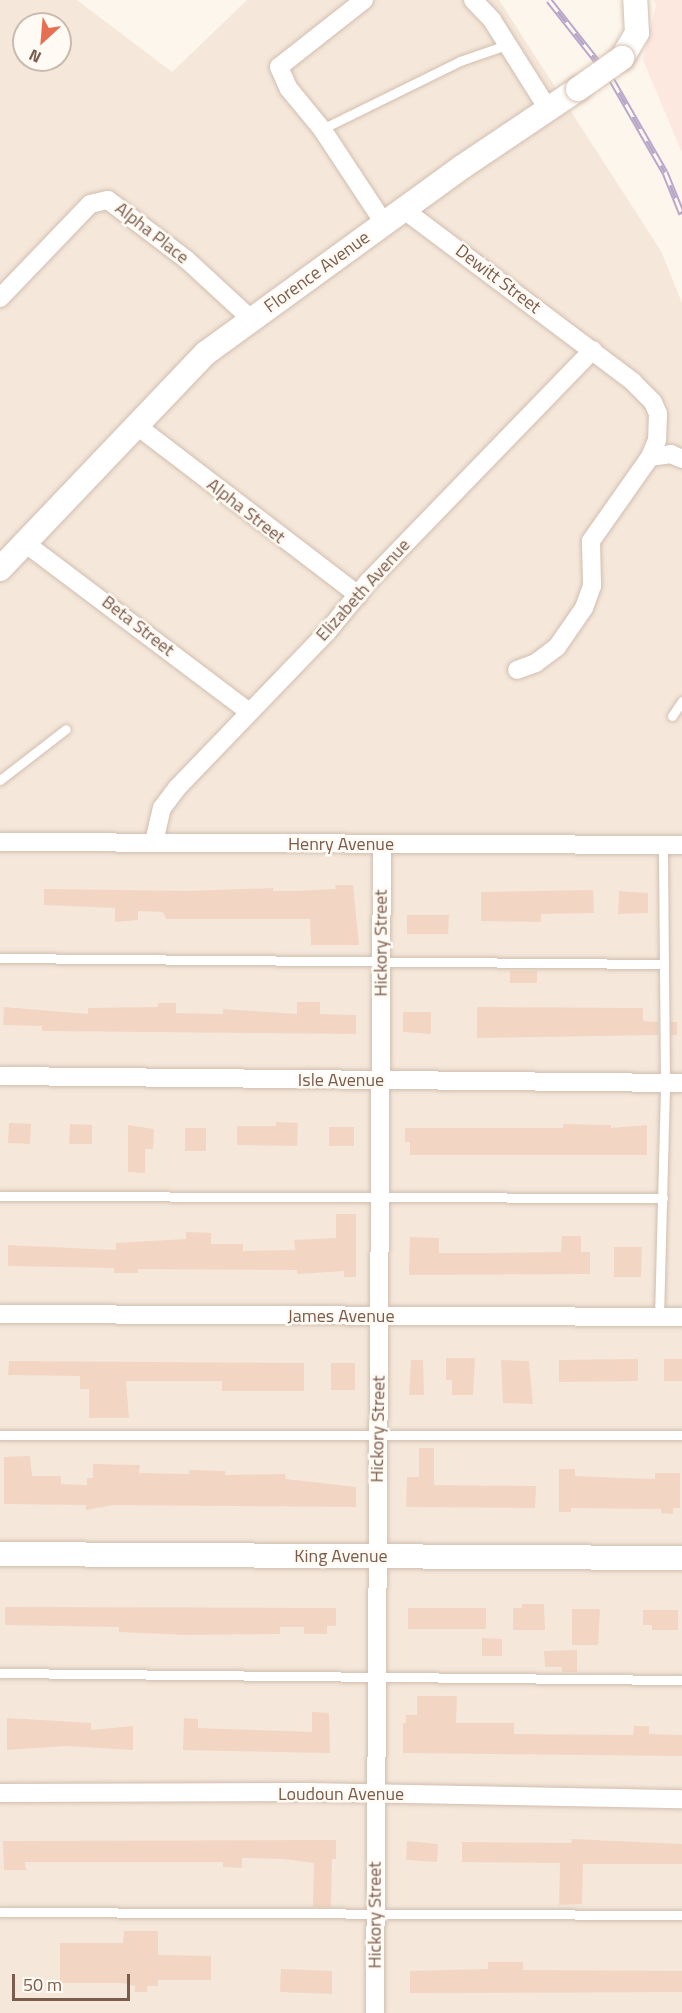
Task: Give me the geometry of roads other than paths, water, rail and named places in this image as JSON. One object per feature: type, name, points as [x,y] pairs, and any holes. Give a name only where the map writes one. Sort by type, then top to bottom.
[{"type":"street","name":"Dewitt Street","points":[[364,0],[308,40],[279,66],[289,89],[394,216],[593,350],[653,402],[660,427],[650,457],[591,541],[592,586],[572,629],[548,656],[517,670]]},
{"type":"street","points":[[473,0],[509,44],[548,109]]},
{"type":"street","name":"Florence Avenue","points":[[0,569],[206,353],[394,216],[622,58],[638,33],[635,0]]},
{"type":"street","name":"Alpha Place","points":[[1,295],[90,204],[108,200],[187,260],[251,319]]},
{"type":"street","name":"Elizabeth Avenue","points":[[154,842],[162,808],[358,595],[593,350]]},
{"type":"street","name":"Alpha Street","points":[[136,425],[358,595]]},
{"type":"street","points":[[650,457],[671,454],[682,459]]},
{"type":"street","name":"Beta Street","points":[[25,543],[249,712]]},
{"type":"street","name":"Henry Avenue","points":[[0,842],[682,845]]},
{"type":"street","name":"Hickory Street","points":[[375,2013],[377,1437],[382,1316],[382,844]]},
{"type":"street","name":"Isle Avenue","points":[[0,1076],[674,1083]]},
{"type":"street","name":"James Avenue","points":[[0,1314],[682,1317]]},
{"type":"street","name":"King Avenue","points":[[0,1554],[682,1558]]},
{"type":"street","name":"Loudoun Avenue","points":[[0,1793],[376,1793],[682,1799]]},
{"type":"lane","points":[[322,129],[460,61],[509,44]]},
{"type":"lane","points":[[672,716],[682,701]]},
{"type":"lane","points":[[0,780],[66,729]]},
{"type":"lane","points":[[659,1317],[663,1198],[674,1083],[664,964],[663,845]]},
{"type":"lane","points":[[0,958],[664,964]]},
{"type":"lane","points":[[0,1196],[663,1198]]},
{"type":"lane","points":[[0,1435],[377,1437],[682,1435]]},
{"type":"lane","points":[[0,1673],[376,1679],[682,1680]]},
{"type":"lane","points":[[0,1912],[682,1915]]},
{"type":"railway","points":[[549,0],[612,80],[665,172],[682,214]]}]
